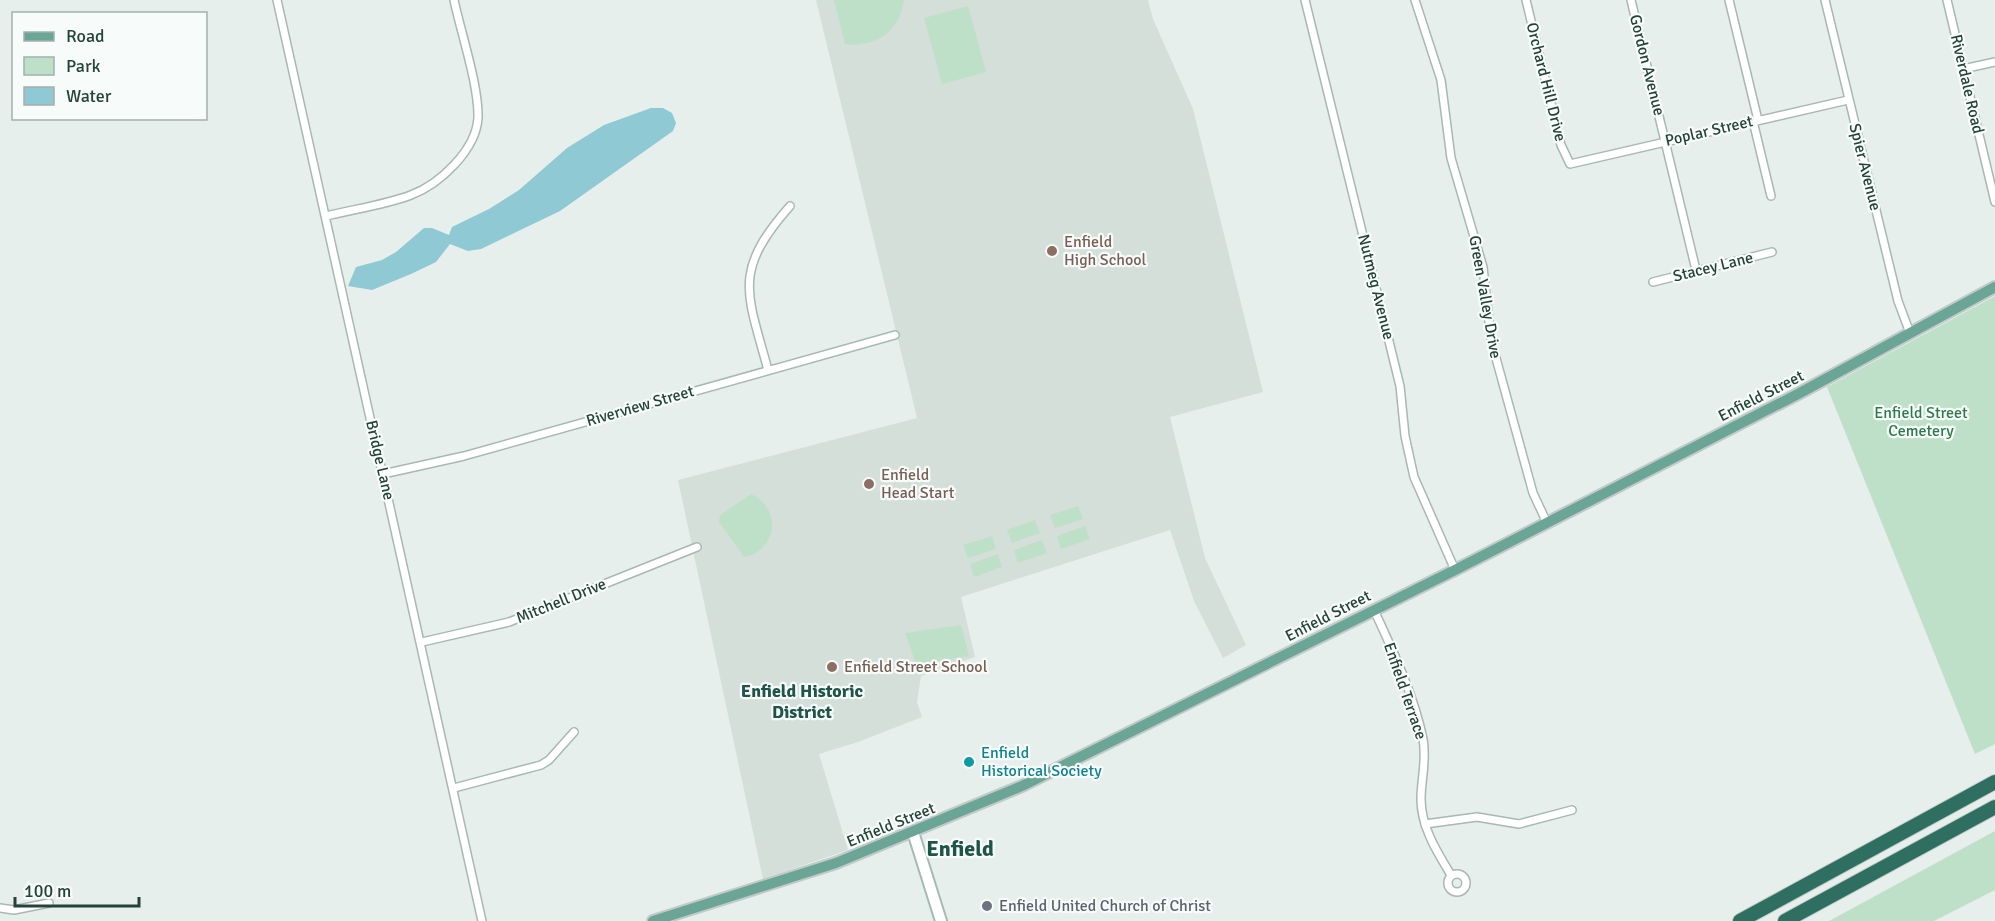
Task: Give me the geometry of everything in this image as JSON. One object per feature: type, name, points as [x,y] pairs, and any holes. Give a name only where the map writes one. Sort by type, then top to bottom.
[{"type":"highway","points":[[1740,921],[1995,782]]},
{"type":"highway","points":[[1785,921],[1995,807]]},
{"type":"main road","name":"Enfield Street","points":[[652,921],[786,880],[913,832],[1022,786],[1547,523],[1798,394],[1995,287]]},
{"type":"main road","points":[[913,832],[941,921]]},
{"type":"street","name":"Bridge Lane","points":[[277,0],[422,642],[482,921]]},
{"type":"street","points":[[326,216],[411,195],[445,173],[473,139],[478,116],[454,0]]},
{"type":"street","name":"Nutmeg Avenue","points":[[1305,0],[1400,386],[1405,436],[1414,477],[1455,570]]},
{"type":"street","name":"Green Valley Drive","points":[[1415,0],[1441,80],[1453,169],[1482,267],[1491,340],[1533,493],[1547,523]]},
{"type":"street","name":"Orchard Hill Drive","points":[[1526,0],[1561,145],[1570,164]]},
{"type":"street","name":"Gordon Avenue","points":[[1631,0],[1696,270]]},
{"type":"street","points":[[1729,0],[1771,196]]},
{"type":"street","name":"Spier Avenue","points":[[1825,0],[1898,301],[1910,333]]},
{"type":"street","name":"Riverdale Road","points":[[1947,0],[1995,202]]},
{"type":"street","points":[[1963,69],[1995,62]]},
{"type":"street","name":"Poplar Street","points":[[1570,164],[1848,100]]},
{"type":"street","points":[[768,370],[748,287],[750,269],[756,250],[790,206]]},
{"type":"street","name":"Stacey Lane","points":[[1653,282],[1772,252]]},
{"type":"street","name":"Riverview Street","points":[[383,474],[457,458],[895,335]]},
{"type":"street","name":"Mitchell Drive","points":[[422,642],[509,622],[697,547]]},
{"type":"street","name":"Enfield Terrace","points":[[1374,610],[1394,654],[1423,740],[1425,766],[1421,799],[1425,824],[1451,875]]},
{"type":"street","points":[[454,788],[541,765],[574,732]]},
{"type":"street","points":[[1425,824],[1455,818],[1477,817],[1519,824],[1572,810]]},
{"type":"street","points":[[0,908],[14,910],[49,903]]},
{"type":"shaded area","name":"Enfield High School","points":[[816,0],[1148,0],[1153,19],[1193,109],[1263,392],[1170,417],[1205,558],[1246,645],[1223,658],[1194,601],[1170,530],[961,597],[975,657],[921,676],[917,702],[922,717],[858,742],[819,754],[848,850],[763,879],[678,480],[917,418]]},
{"type":"green space","points":[[834,0],[904,0],[902,11],[892,29],[876,40],[856,45],[845,44]]},
{"type":"green space","points":[[968,6],[986,72],[942,84],[924,18]]},
{"type":"green space","name":"Enfield Street Cemetery","points":[[1995,296],[1995,744],[1975,754],[1827,387]]},
{"type":"green space","points":[[751,494],[761,500],[768,509],[772,528],[764,546],[744,557],[719,522],[720,515]]},
{"type":"green space","points":[[1078,506],[1083,519],[1055,528],[1050,515]]},
{"type":"green space","points":[[1035,520],[1040,533],[1012,543],[1007,530]]},
{"type":"green space","points":[[1085,526],[1090,539],[1061,549],[1057,536]]},
{"type":"green space","points":[[992,536],[996,549],[968,558],[963,545]]},
{"type":"green space","points":[[1042,540],[1047,553],[1018,563],[1014,550]]},
{"type":"green space","points":[[998,554],[1002,567],[974,577],[970,564]]},
{"type":"green space","points":[[961,625],[969,656],[916,664],[905,633]]},
{"type":"green space","points":[[1995,831],[1995,890],[1934,921],[1829,921]]},
{"type":"water","points":[[651,108],[663,108],[672,113],[676,123],[673,131],[560,211],[481,249],[468,251],[450,244],[436,262],[372,290],[348,286],[356,267],[382,260],[396,252],[424,228],[432,228],[449,235],[452,227],[489,209],[519,190],[567,148],[604,125]]},
{"type":"place","name":"Enfield High School","points":[[1052,251]]},
{"type":"place","name":"Enfield Head Start","points":[[869,484]]},
{"type":"place","name":"Enfield Street School","points":[[832,667]]},
{"type":"place","name":"Enfield Historical Society","points":[[969,762]]},
{"type":"place","name":"Enfield United Church of Christ","points":[[987,906]]},
{"type":"district","name":"Enfield Historic District","points":[[802,701]]},
{"type":"district","name":"Enfield","points":[[960,848]]}]
